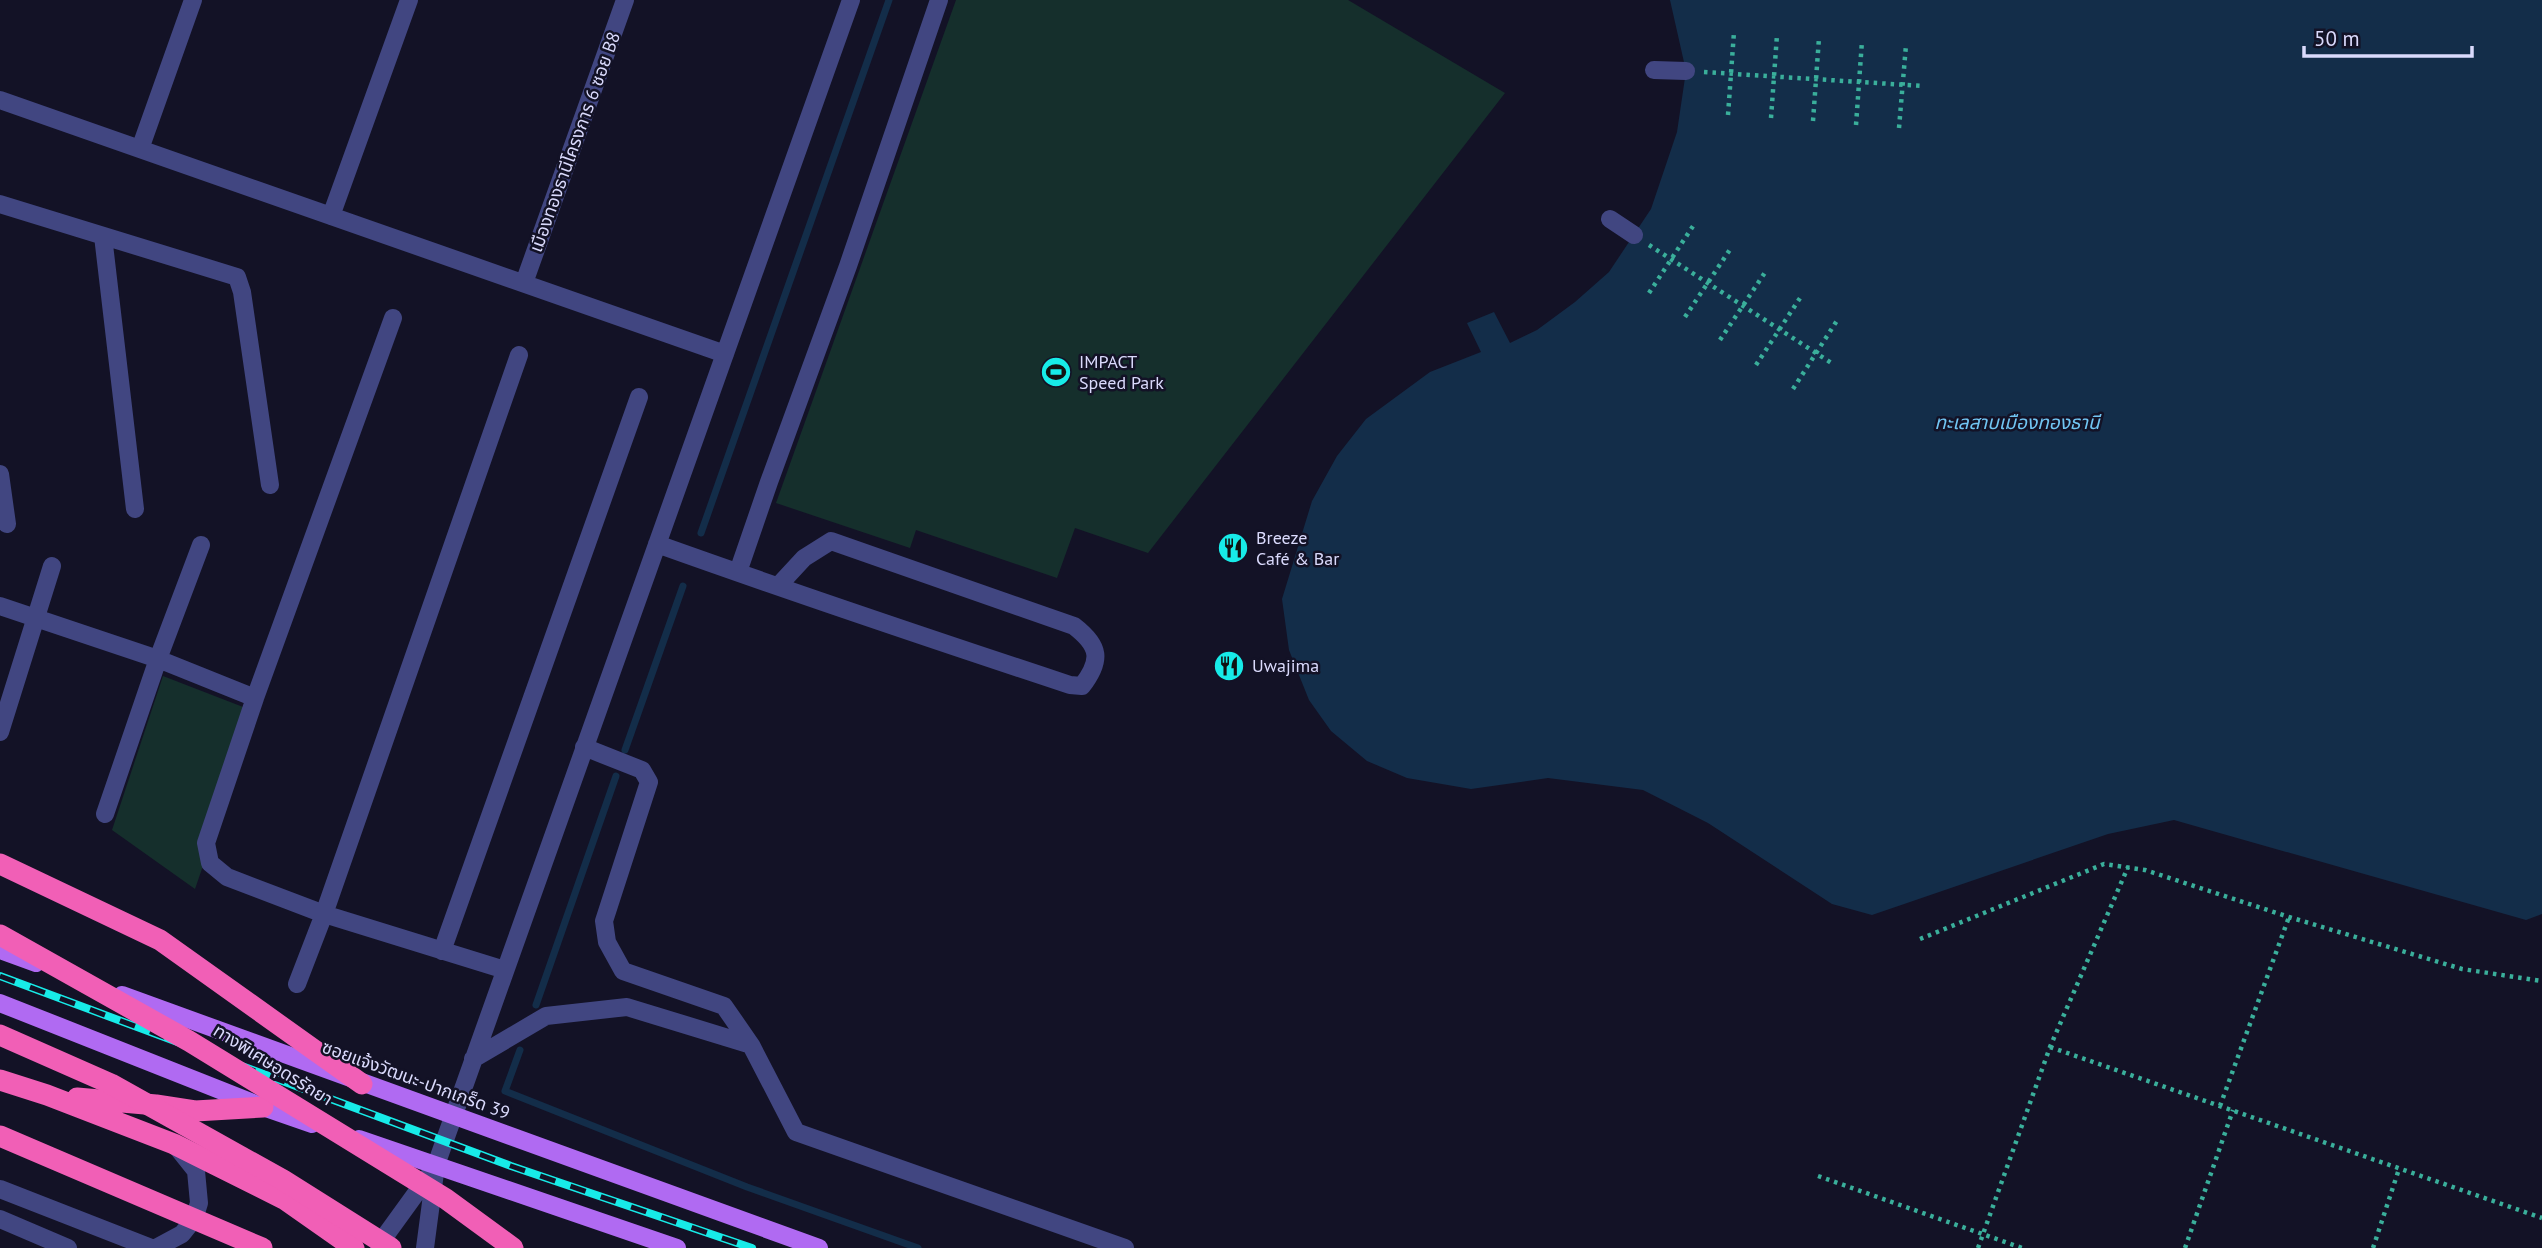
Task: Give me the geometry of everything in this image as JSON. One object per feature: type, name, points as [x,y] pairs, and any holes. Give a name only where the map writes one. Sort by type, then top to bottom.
[{"type":"highway","points":[[0,864],[160,940],[362,1084]]},
{"type":"highway","name":"ทางพิเศษอุดรรัถยา","points":[[0,935],[189,1041],[446,1199],[513,1248]]},
{"type":"highway","points":[[0,1035],[111,1084],[284,1180],[391,1248]]},
{"type":"highway","points":[[0,1080],[47,1094],[174,1144],[284,1199],[354,1248]]},
{"type":"highway","points":[[47,1094],[195,1111],[263,1107]]},
{"type":"highway","points":[[0,1136],[262,1248]]},
{"type":"main road","name":"ซอยแจ้งวัฒนะ-ปากเกร็ด 39","points":[[0,950],[362,1084],[819,1248]]},
{"type":"main road","points":[[0,1003],[263,1107],[677,1248]]},
{"type":"street","points":[[140,149],[192,0]]},
{"type":"street","points":[[331,216],[409,0]]},
{"type":"street","name":"เมืองทองธานีโครงการ 6 ซอย B8","points":[[524,284],[625,0]]},
{"type":"street","points":[[425,1248],[436,1165],[472,1059],[851,0]]},
{"type":"street","points":[[738,572],[848,266],[939,0]]},
{"type":"street","points":[[1654,70],[1686,71]]},
{"type":"street","points":[[0,100],[725,354]]},
{"type":"street","points":[[0,204],[237,277],[242,292],[270,485]]},
{"type":"street","points":[[1610,219],[1634,234]]},
{"type":"street","points":[[103,236],[135,509]]},
{"type":"street","points":[[393,318],[255,698],[206,842],[210,863],[227,877],[324,914],[505,970]]},
{"type":"street","points":[[296,984],[324,914],[519,355]]},
{"type":"street","points":[[442,951],[639,397]]},
{"type":"street","points":[[0,474],[7,524]]},
{"type":"street","points":[[657,544],[779,585],[827,605],[1070,685],[1082,686],[1092,673],[1096,655],[1091,639],[1074,626],[831,541],[804,558],[779,585]]},
{"type":"street","points":[[105,814],[158,659],[201,545]]},
{"type":"street","points":[[0,732],[52,566]]},
{"type":"street","points":[[0,606],[158,659],[255,698]]},
{"type":"street","points":[[584,747],[642,770],[649,782],[604,921],[607,942],[622,971],[724,1006],[751,1045],[796,1132],[1125,1248]]},
{"type":"street","points":[[472,1059],[546,1016],[626,1007],[751,1045]]},
{"type":"street","points":[[0,1189],[154,1248],[182,1234],[194,1219],[199,1203],[196,1171],[174,1144]]},
{"type":"street","points":[[379,1248],[436,1165]]},
{"type":"street","points":[[2,1224],[68,1248]]},
{"type":"path","points":[[1728,115],[1734,32]]},
{"type":"path","points":[[1771,118],[1777,35]]},
{"type":"path","points":[[1813,121],[1819,38]]},
{"type":"path","points":[[1856,125],[1863,41]]},
{"type":"path","points":[[1899,128],[1906,45]]},
{"type":"path","points":[[1686,71],[1923,86]]},
{"type":"path","points":[[1649,293],[1695,223]]},
{"type":"path","points":[[1634,234],[1833,364]]},
{"type":"path","points":[[1685,317],[1731,248]]},
{"type":"path","points":[[1720,340],[1766,271]]},
{"type":"path","points":[[1756,365],[1802,295]]},
{"type":"path","points":[[1793,389],[1839,319]]},
{"type":"path","points":[[1920,939],[2104,864],[2145,870],[2462,969],[2542,981]]},
{"type":"path","points":[[1978,1248],[2050,1047],[2129,867]]},
{"type":"path","points":[[2220,1106],[2289,917]]},
{"type":"path","points":[[2050,1047],[2542,1218]]},
{"type":"path","points":[[2185,1248],[2233,1110]]},
{"type":"path","points":[[2372,1248],[2399,1168]]},
{"type":"path","points":[[1818,1176],[2022,1248]]},
{"type":"green space","name":"IMPACT Speed Park","points":[[956,0],[1348,0],[1505,93],[1148,553],[1075,528],[1057,578],[916,530],[910,548],[776,503]]},
{"type":"green space","points":[[163,676],[256,712],[195,889],[112,830]]},
{"type":"water","name":"ทะเลสาบเมืองทองธานี","points":[[1670,0],[2542,0],[2542,914],[2526,920],[2174,820],[2108,834],[1872,915],[1832,904],[1708,823],[1643,790],[1548,778],[1471,789],[1407,778],[1367,761],[1331,731],[1309,700],[1289,650],[1282,599],[1312,501],[1337,456],[1366,419],[1430,372],[1481,352],[1467,323],[1494,312],[1510,343],[1537,330],[1609,272],[1651,209],[1677,132],[1686,71]]},
{"type":"waterway","points":[[701,533],[889,0]]},
{"type":"waterway","points":[[625,750],[683,586]]},
{"type":"waterway","points":[[536,1005],[616,776]]},
{"type":"waterway","points":[[520,1050],[505,1091],[747,1187],[918,1248]]},
{"type":"railway","points":[[0,976],[511,1166],[752,1248]]},
{"type":"place","name":"IMPACT Speed Park","points":[[1056,372]]},
{"type":"place","name":"Breeze Café & Bar","points":[[1233,548]]},
{"type":"place","name":"Uwajima","points":[[1229,666]]}]
